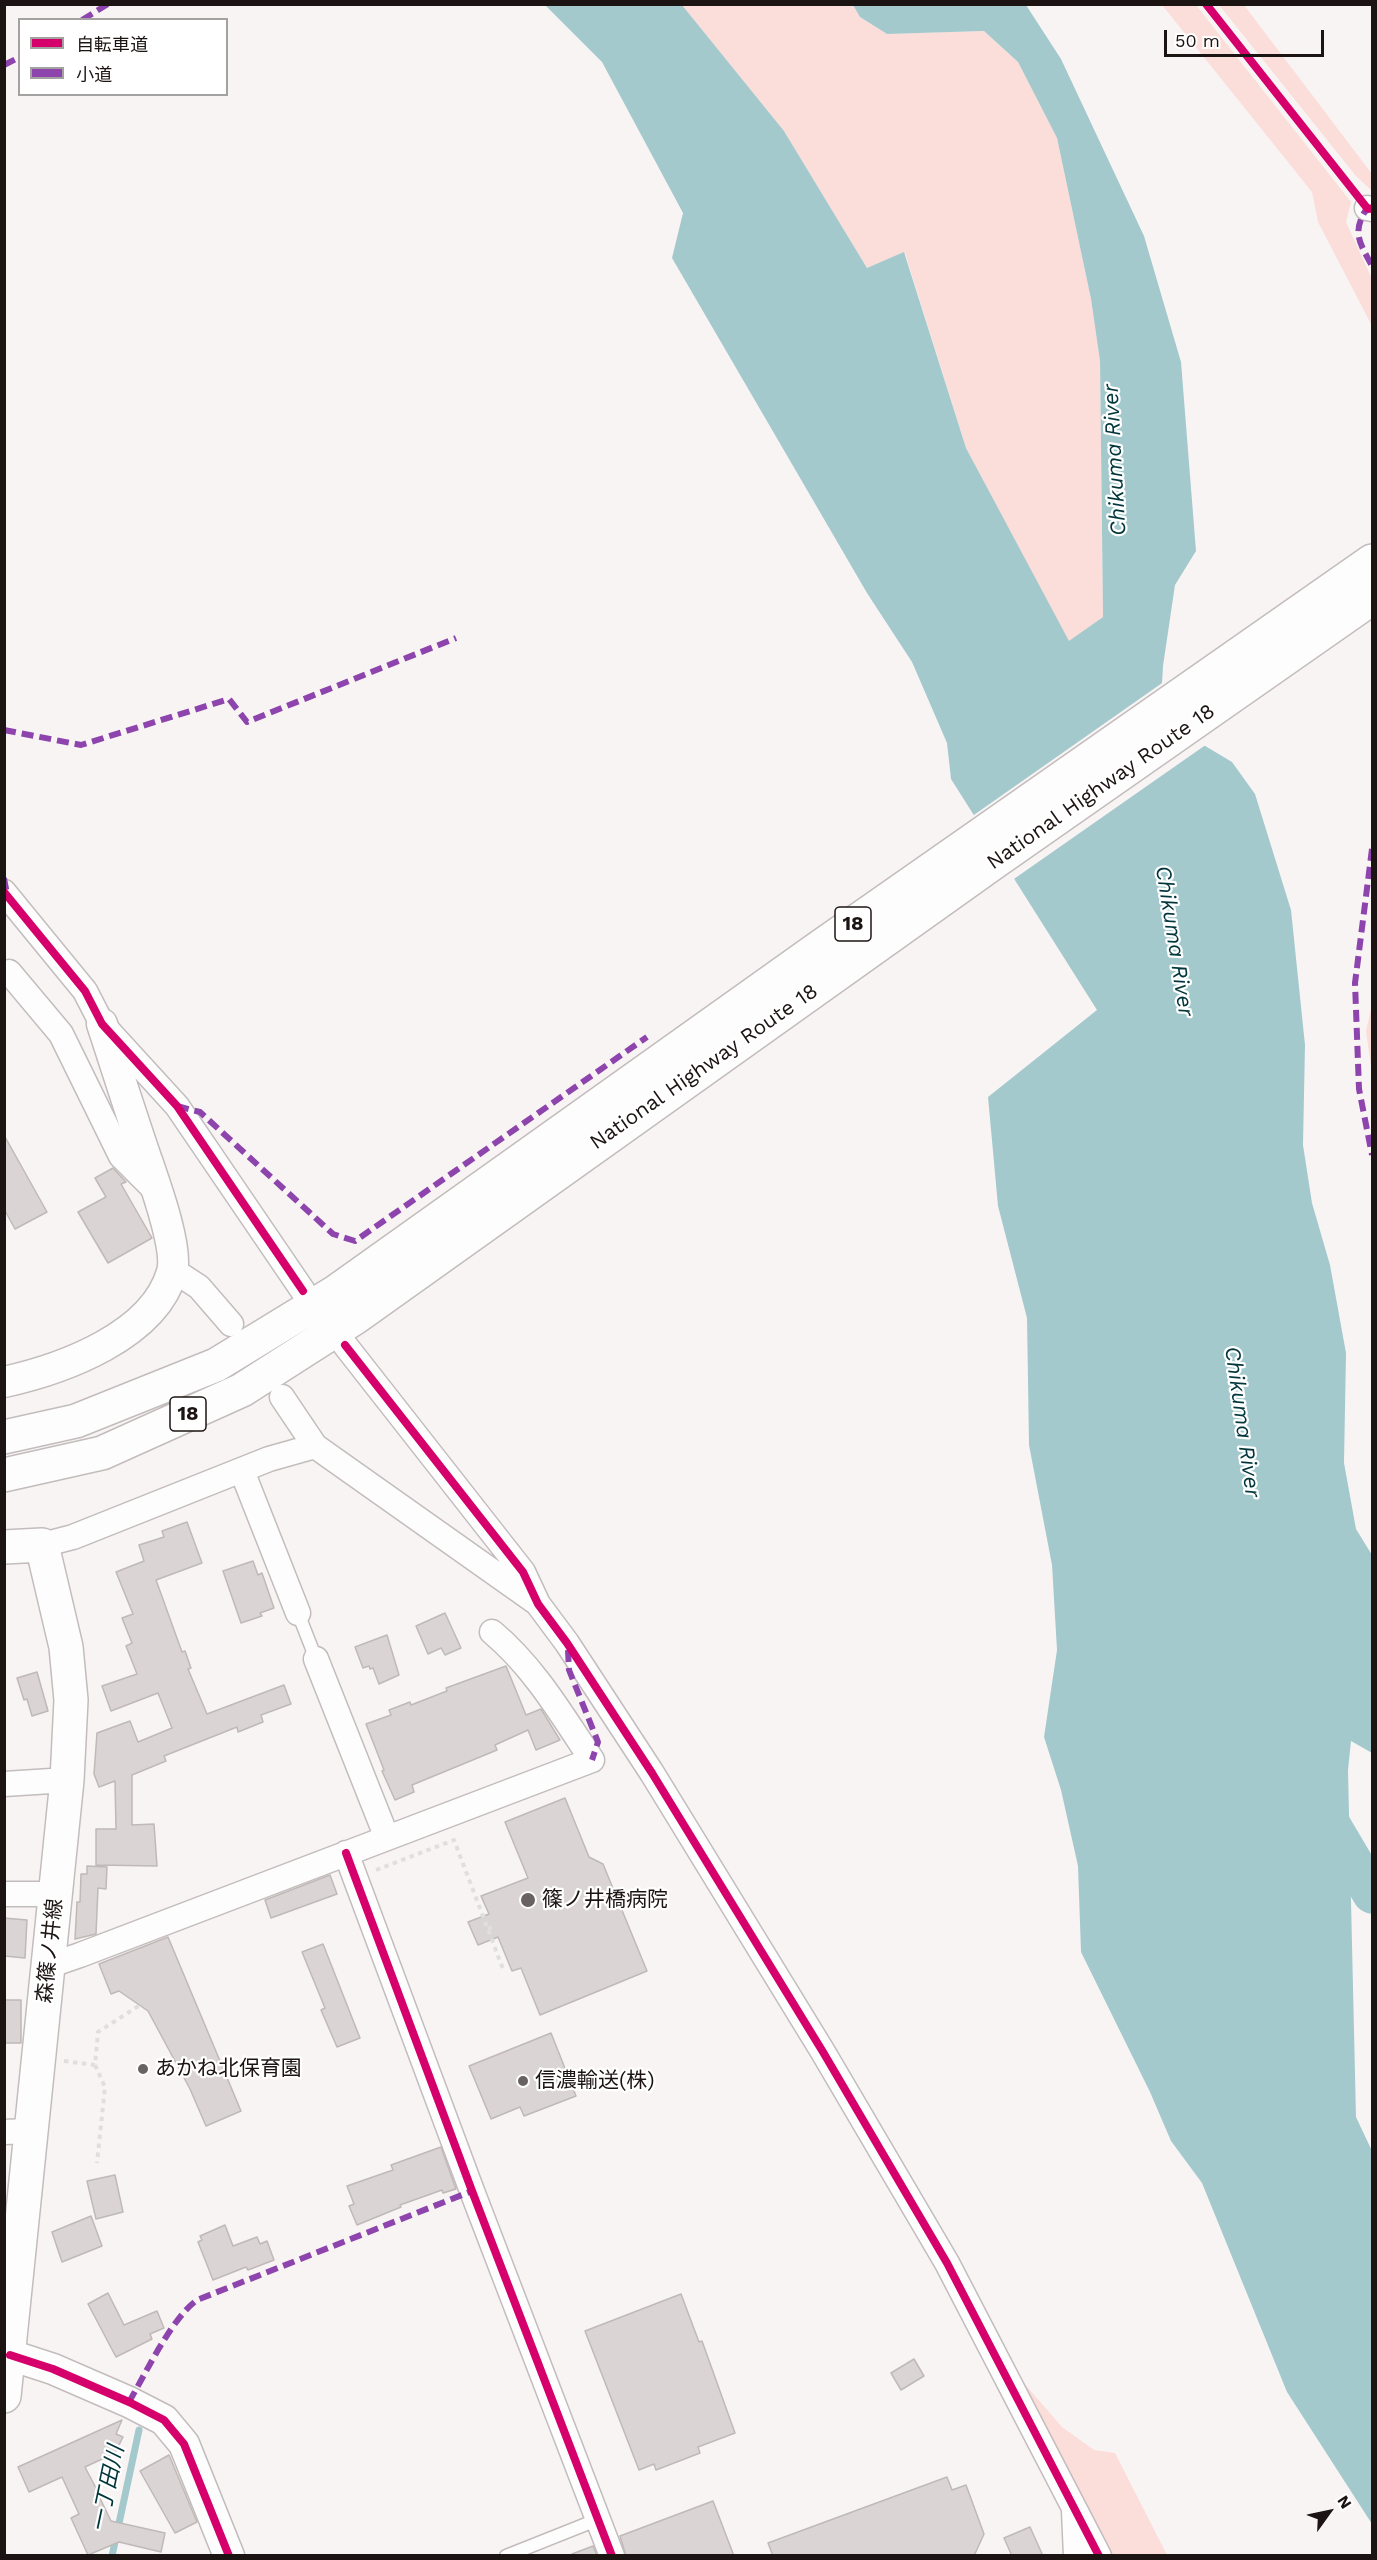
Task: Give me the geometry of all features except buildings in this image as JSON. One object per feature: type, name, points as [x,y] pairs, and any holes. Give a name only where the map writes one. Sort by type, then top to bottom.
[{"type":"main road","name":"National Highway Route 18","points":[[4,1437],[76,1421],[216,1365],[346,1318],[820,947],[1372,561]]},
{"type":"main road","name":"National Highway Route 18","points":[[4,1475],[102,1452],[242,1390],[1372,598]]},
{"type":"main road","points":[[4,1547],[42,1545]]},
{"type":"main road","name":"森篠ノ井線","points":[[7,2373],[18,2132],[48,1966],[67,1780],[71,1700],[66,1647],[42,1545]]},
{"type":"street","points":[[4,892],[85,991],[102,1024],[169,1231],[173,1270],[155,1305],[143,1319],[121,1336],[86,1354],[4,1382]]},
{"type":"street","points":[[4,975],[9,972],[61,1034],[121,1156],[157,1192]]},
{"type":"street","points":[[102,1024],[177,1106],[303,1291]]},
{"type":"street","points":[[173,1270],[199,1287],[231,1324]]},
{"type":"street","points":[[346,1318],[523,1572],[538,1604],[567,1643],[652,1773],[823,2052],[947,2263],[1098,2556]]},
{"type":"street","points":[[282,1397],[315,1446],[538,1604]]},
{"type":"street","points":[[42,1545],[96,1528],[242,1471],[315,1446]]},
{"type":"street","points":[[242,1471],[298,1613]]},
{"type":"street","points":[[48,1966],[592,1760],[531,1671],[513,1650],[492,1632]]},
{"type":"street","points":[[316,1659],[387,1838]]},
{"type":"street","points":[[4,1784],[67,1780]]},
{"type":"street","points":[[346,1853],[468,2181],[612,2556]]},
{"type":"street","points":[[4,1894],[56,1894]]},
{"type":"street","points":[[7,2373],[53,2369],[164,2420],[184,2444],[229,2556]]},
{"type":"street","points":[[1074,2506],[1074,2549],[1077,2556]]},
{"type":"lane","points":[[298,1613],[316,1659]]},
{"type":"lane","points":[[506,2556],[599,2519]]},
{"type":"path","points":[[355,1878],[454,1840],[503,1969]]},
{"type":"path","points":[[488,1929],[494,1926]]},
{"type":"path","points":[[97,2163],[105,2087],[95,2064],[98,2032],[140,2005]]},
{"type":"path","points":[[62,2061],[95,2064]]},
{"type":"shaded area","points":[[682,5],[853,5],[860,17],[887,34],[984,31],[1018,62],[1057,138],[1091,299],[1100,361],[1103,617],[1069,642],[966,448],[905,253],[867,268],[784,131]]},
{"type":"shaded area","points":[[1162,5],[1196,5],[1351,202],[1346,222],[1372,279],[1372,326],[1318,222],[1312,192]]},
{"type":"shaded area","points":[[1219,5],[1244,5],[1372,174],[1372,191],[1356,176]]},
{"type":"shaded area","points":[[1372,1005],[1372,1073],[1366,1031]]},
{"type":"shaded area","points":[[1022,2381],[1062,2427],[1094,2450],[1115,2453],[1167,2555],[1112,2555]]},
{"type":"water","points":[[545,5],[682,5],[784,131],[867,268],[904,252],[966,448],[1069,641],[1103,617],[1100,361],[1091,299],[1057,138],[1018,62],[984,31],[887,34],[860,17],[853,5],[1026,5],[1061,59],[1144,236],[1181,362],[1196,551],[1175,585],[1163,666],[1160,719],[1232,762],[1255,794],[1291,910],[1305,1045],[1303,1145],[1312,1203],[1330,1265],[1346,1353],[1344,1463],[1356,1529],[1372,1555],[1372,1753],[1351,1741],[1348,1770],[1356,2117],[1372,2151],[1372,2524],[1287,2392],[1202,2183],[1171,2141],[1150,2092],[1081,1952],[1078,1866],[1061,1790],[1044,1737],[1057,1650],[1052,1565],[1029,1445],[1027,1318],[998,1206],[988,1097],[1097,1010],[951,779],[947,743],[912,662],[867,593],[672,258],[683,213],[602,62]]},
{"type":"pier","points":[[1165,681],[1163,717],[1207,744],[1011,881],[971,817]]},
{"type":"waterway","name":"Chikuma River","points":[[1323,1811],[1372,1894]]},
{"type":"waterway","name":"一丁田川","points":[[112,2556],[139,2430]]},
{"type":"marked path","points":[[85,18],[108,4]]},
{"type":"marked path","points":[[4,65],[18,58]]},
{"type":"marked path","points":[[1370,212],[1367,208],[1358,231],[1361,244],[1372,266]]},
{"type":"marked path","points":[[4,730],[81,745],[229,699],[247,722],[456,638]]},
{"type":"marked path","points":[[1372,849],[1355,983],[1359,1089],[1372,1155]]},
{"type":"marked path","points":[[4,878],[7,894]]},
{"type":"marked path","points":[[177,1106],[200,1112],[333,1234],[355,1241],[647,1037]]},
{"type":"marked path","points":[[568,1650],[569,1670],[598,1742],[592,1760]]},
{"type":"marked path","points":[[129,2402],[169,2333],[187,2309],[197,2300],[472,2191]]},
{"type":"cycle path","points":[[1206,4],[1367,208],[1372,209]]},
{"type":"cycle path","points":[[4,892],[85,991],[102,1024],[177,1106],[303,1291]]},
{"type":"cycle path","points":[[345,1345],[523,1572],[538,1604],[567,1643],[652,1773],[823,2052],[947,2263],[1099,2556]]},
{"type":"cycle path","points":[[346,1853],[612,2556]]},
{"type":"cycle path","points":[[10,2355],[53,2369],[164,2420],[184,2444],[229,2556]]},
{"type":"place","name":"篠ノ井橋病院","points":[[528,1900]]},
{"type":"place","name":"あかね北保育園","points":[[143,2069]]},
{"type":"place","name":"信濃輸送(株)","points":[[523,2081]]}]
